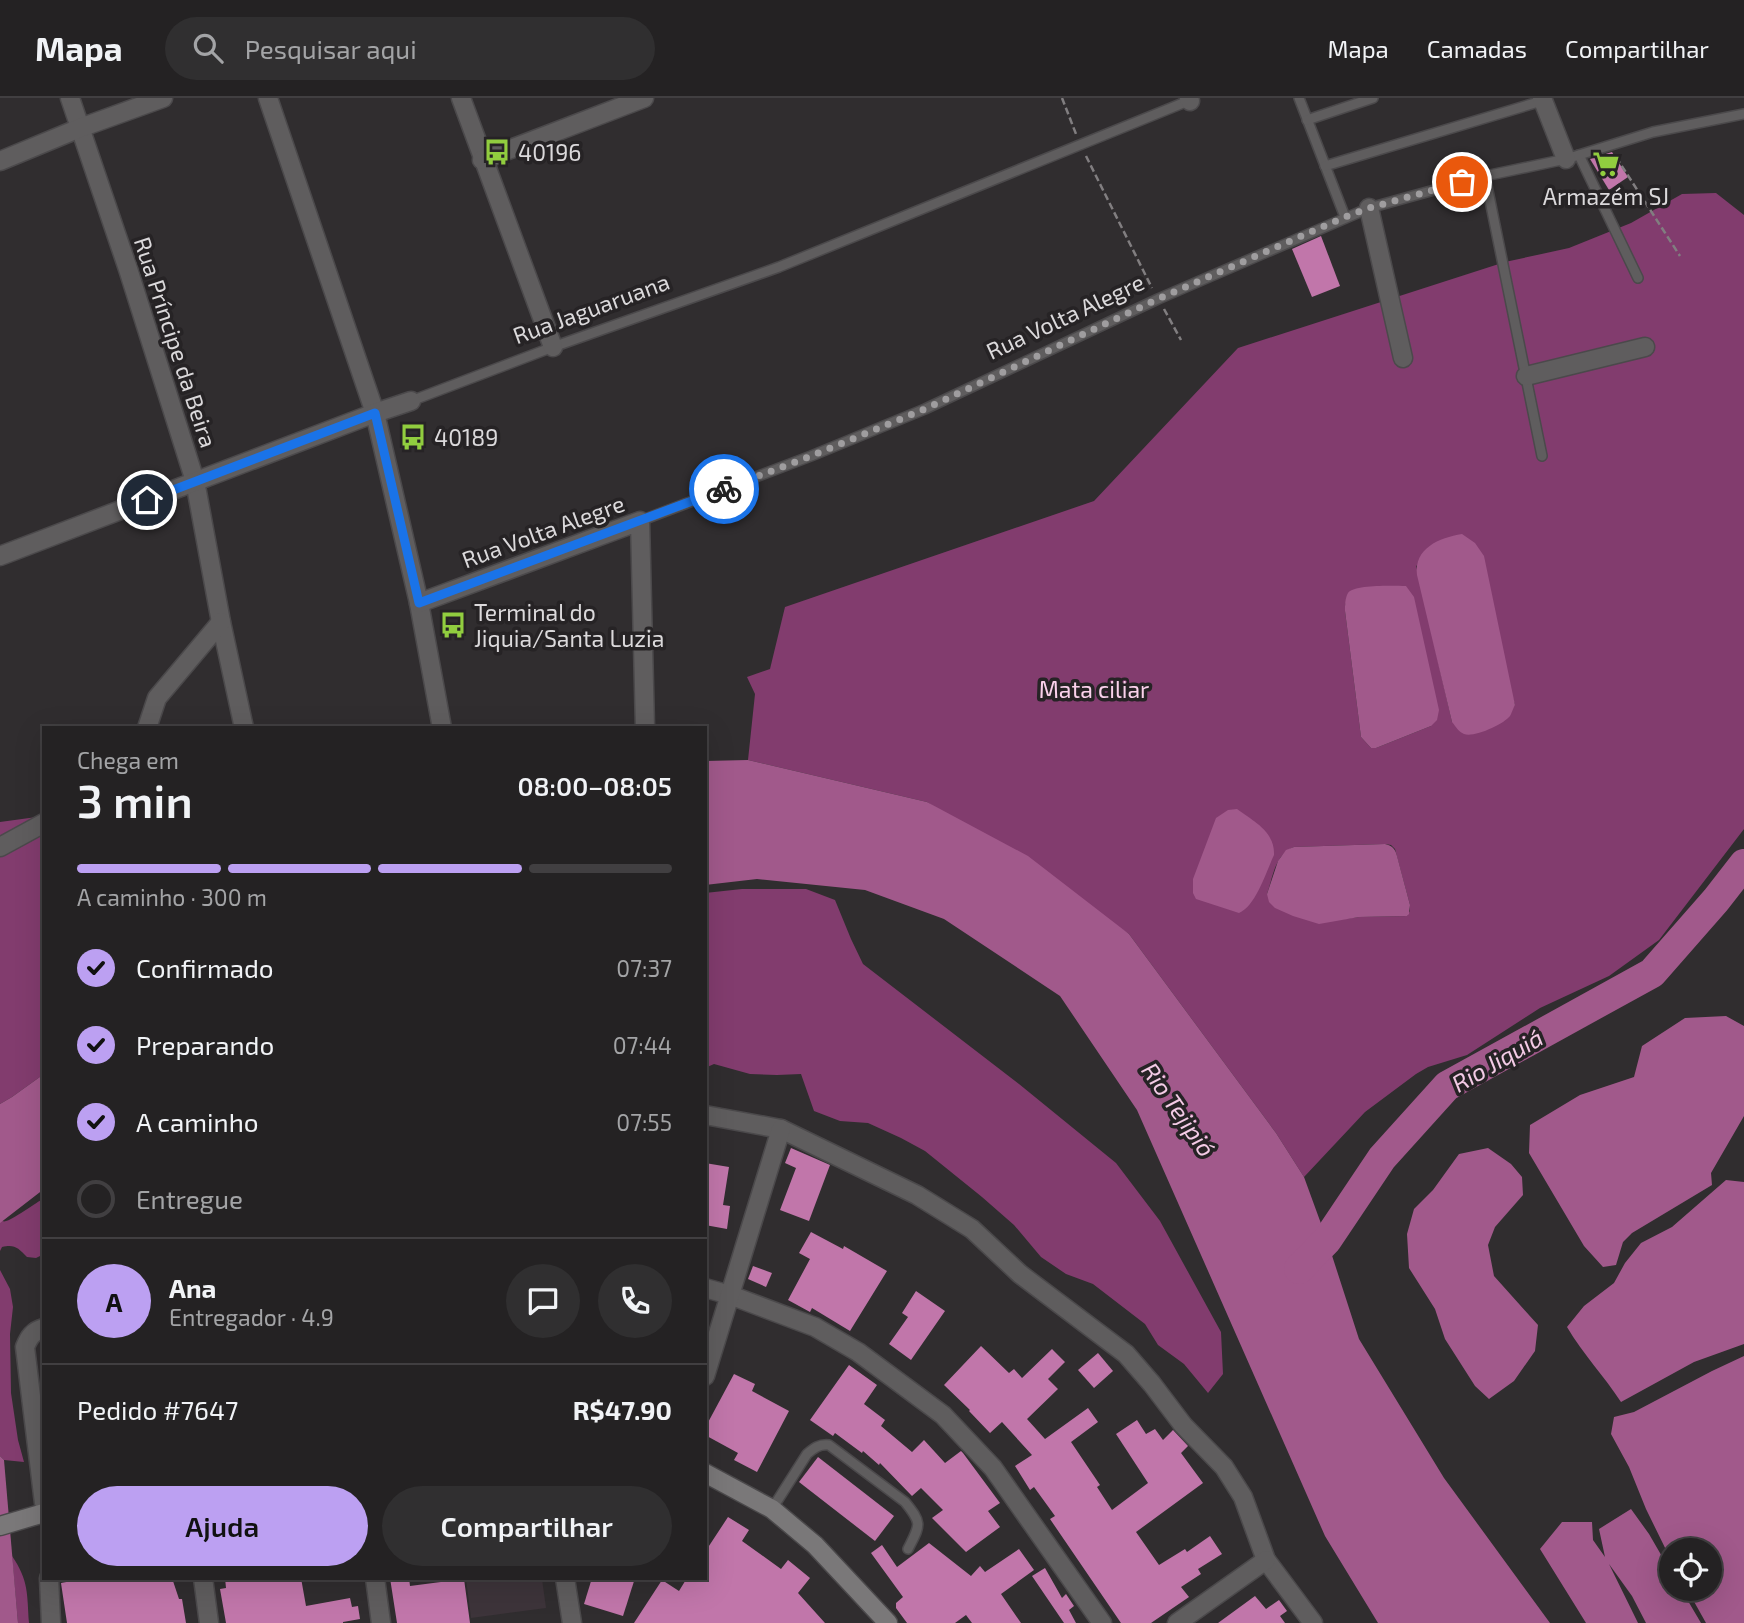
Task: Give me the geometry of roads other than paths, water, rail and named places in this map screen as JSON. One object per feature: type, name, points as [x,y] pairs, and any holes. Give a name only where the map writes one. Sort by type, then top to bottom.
[{"type":"street","name":"Rua Príncipe da Beira","points":[[70,98],[195,481],[244,726]]},
{"type":"street","points":[[0,161],[163,98]]},
{"type":"street","points":[[268,98],[375,413],[419,603],[442,726]]},
{"type":"street","points":[[461,98],[553,347]]},
{"type":"street","points":[[482,160],[644,98]]},
{"type":"street","points":[[1545,99],[1572,157]]},
{"type":"street","points":[[1369,208],[1403,358]]},
{"type":"street","points":[[1526,376],[1645,347]]},
{"type":"street","name":"Rua Jaguaruana","points":[[0,556],[411,401]]},
{"type":"street","points":[[640,521],[645,726]]},
{"type":"street","name":"Rua Volta Alegre","points":[[419,603],[640,521]]},
{"type":"street","points":[[148,726],[157,698],[221,622]]},
{"type":"street","points":[[0,847],[42,825]]},
{"type":"street","points":[[707,1115],[781,1129],[918,1195],[971,1229],[1020,1274],[1126,1354],[1183,1426],[1224,1467],[1242,1497],[1266,1560],[1312,1623]]},
{"type":"street","points":[[707,1370],[781,1129]]},
{"type":"street","points":[[707,1289],[815,1327],[859,1352],[943,1415],[993,1468],[1102,1623]]},
{"type":"street","points":[[42,1328],[33,1333],[25,1347],[42,1487]]},
{"type":"street","points":[[707,1474],[772,1509],[815,1545],[886,1622]]},
{"type":"street","points":[[8,1524],[42,1514]]},
{"type":"street","points":[[1177,1623],[1266,1560]]},
{"type":"street","points":[[49,1580],[51,1623]]},
{"type":"street","points":[[202,1580],[209,1623]]},
{"type":"street","points":[[375,1580],[381,1623]]},
{"type":"street","points":[[565,1580],[572,1623]]},
{"type":"lane","points":[[1299,98],[1345,217]]},
{"type":"lane","points":[[1307,120],[1373,98]]},
{"type":"lane","name":"Rua Jaguaruana","points":[[411,401],[553,347],[779,267],[1192,99]]},
{"type":"lane","points":[[1325,166],[1545,99]]},
{"type":"lane","name":"Rua Volta Alegre","points":[[640,521],[925,409],[1158,299],[1369,208],[1485,176],[1572,157],[1653,132],[1744,114]]},
{"type":"lane","points":[[1572,157],[1638,278]]},
{"type":"lane","points":[[1485,176],[1542,456]]},
{"type":"lane","points":[[772,1509],[807,1454],[822,1444],[829,1445],[905,1502],[912,1511],[919,1529],[908,1549]]},
{"type":"water","points":[[1462,534],[1475,543],[1484,556],[1515,705],[1510,716],[1502,723],[1469,735],[1461,732],[1452,722],[1417,575],[1417,566],[1424,551],[1445,538]]},
{"type":"water","points":[[1406,586],[1414,597],[1439,710],[1437,720],[1431,726],[1371,748],[1361,737],[1345,611],[1346,600],[1348,593],[1358,588]]},
{"type":"water","name":"Rio Tejipió","points":[[748,760],[927,802],[1028,856],[1129,934],[1276,1133],[1304,1177],[1359,1339],[1444,1478],[1550,1623],[1378,1623],[1325,1536],[1137,1110],[1060,996],[944,919],[865,890],[757,879],[707,885],[707,761]]},
{"type":"water","points":[[1237,809],[1267,833],[1274,855],[1251,903],[1239,913],[1196,899],[1193,893],[1193,879],[1216,818],[1228,810]]},
{"type":"water","points":[[1385,844],[1396,853],[1410,905],[1407,916],[1359,917],[1319,924],[1293,916],[1275,908],[1269,902],[1267,894],[1278,861],[1286,850],[1294,847]]},
{"type":"water","points":[[1726,1016],[1744,1026],[1744,1116],[1711,1173],[1712,1185],[1632,1233],[1623,1242],[1616,1265],[1603,1267],[1584,1246],[1529,1153],[1530,1125],[1580,1095],[1634,1077],[1642,1046],[1685,1018]]},
{"type":"water","points":[[42,1075],[42,1191],[0,1223],[0,1104]]},
{"type":"water","points":[[1488,1148],[1511,1164],[1522,1177],[1523,1195],[1495,1227],[1488,1245],[1494,1276],[1538,1325],[1535,1351],[1514,1381],[1489,1399],[1475,1386],[1445,1339],[1435,1309],[1409,1268],[1407,1234],[1414,1209],[1433,1190],[1459,1154]]},
{"type":"water","points":[[1726,1180],[1744,1182],[1744,1344],[1694,1362],[1621,1402],[1567,1327],[1584,1306],[1614,1283],[1641,1243],[1672,1227]]},
{"type":"water","points":[[1744,1356],[1744,1623],[1706,1623],[1694,1601],[1722,1601],[1722,1538],[1660,1538],[1629,1467],[1611,1434],[1614,1417],[1634,1412]]},
{"type":"water","points":[[0,1456],[4,1460],[18,1623],[0,1623]]},
{"type":"water","points":[[1631,1509],[1659,1551],[1659,1601],[1688,1601],[1701,1623],[1646,1623],[1632,1596],[1609,1564],[1638,1623],[1586,1623],[1540,1549],[1562,1522],[1592,1522],[1593,1540],[1605,1557],[1599,1529]]},
{"type":"waterway","name":"Rio Jiquiá","points":[[1299,1269],[1327,1240],[1382,1158],[1447,1086],[1652,973],[1744,864]]},
{"type":"place","name":"40196","points":[[497,152]]},
{"type":"place","name":"Armazém SJ","points":[[1606,164]]},
{"type":"place","name":"40189","points":[[413,437]]},
{"type":"place","name":"Terminal do Jiquia/Santa Luzia","points":[[453,625]]},
{"type":"park label","name":"Mata ciliar","points":[[1094,689]]}]
